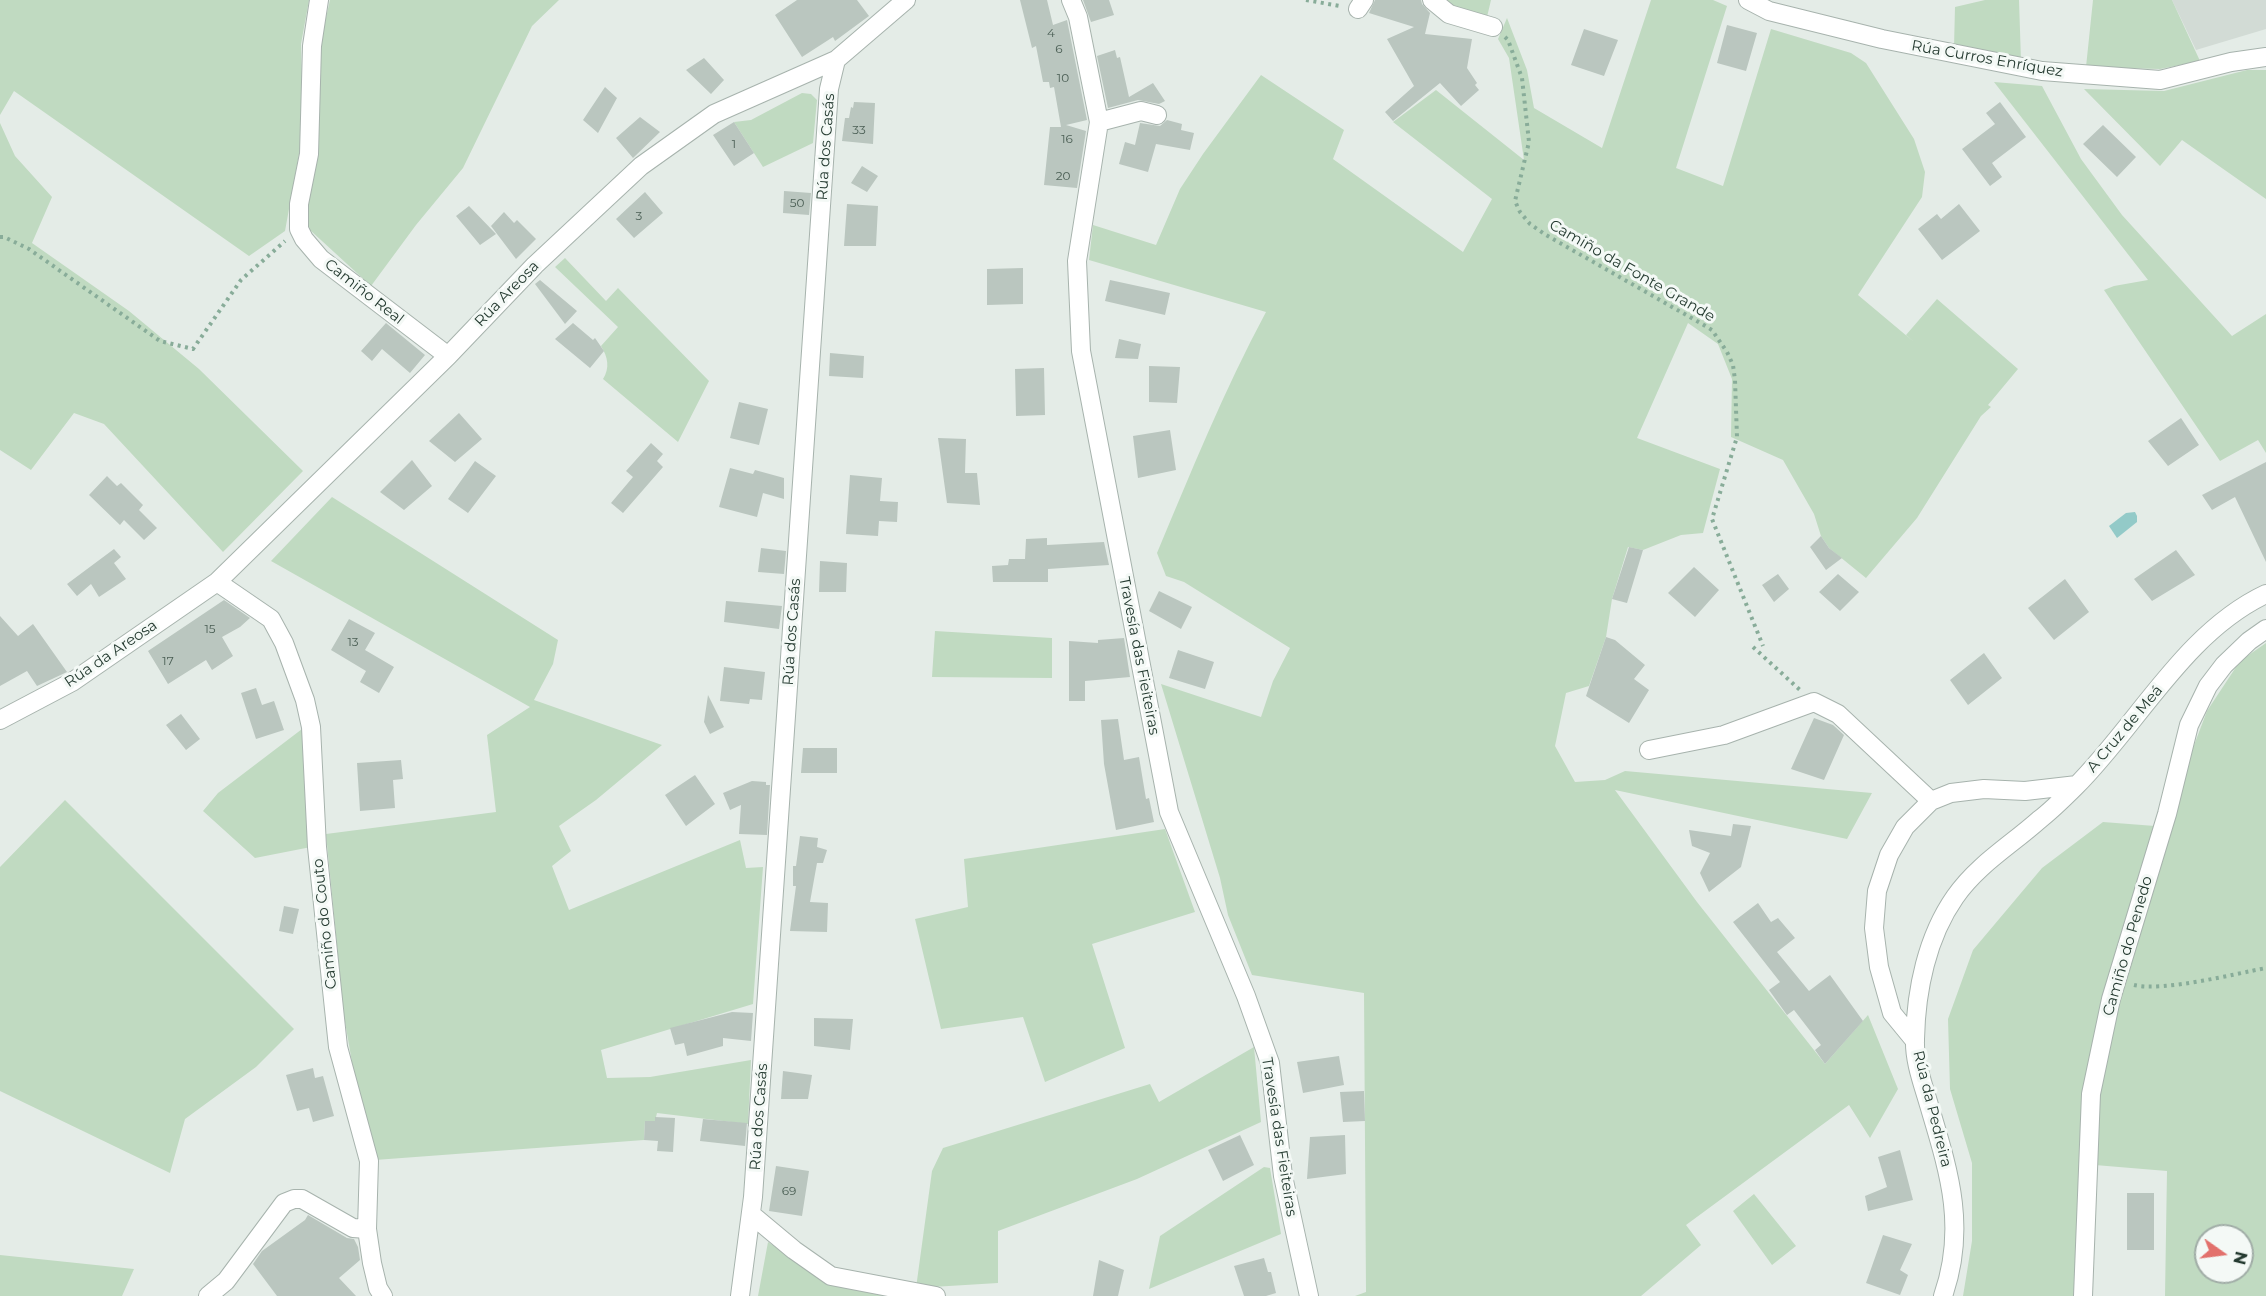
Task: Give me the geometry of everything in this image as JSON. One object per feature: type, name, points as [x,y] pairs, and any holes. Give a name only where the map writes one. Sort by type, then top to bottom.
[{"type":"street","points":[[299,229],[299,204],[309,154],[312,46],[319,0]]},
{"type":"street","points":[[836,60],[906,0]]},
{"type":"street","name":"Travesía das Fieiteiras","points":[[1071,0],[1078,17],[1099,122],[1077,261],[1081,351],[1169,812],[1246,996],[1270,1063],[1284,1176],[1309,1296]]},
{"type":"street","points":[[1432,0],[1449,14],[1493,27]]},
{"type":"street","name":"Rúa Curros Enríquez","points":[[1748,0],[1769,11],[1882,39],[2042,71],[2160,80],[2195,73],[2231,62],[2266,57]]},
{"type":"street","name":"Rúa Areosa","points":[[217,582],[448,356],[535,265],[641,166],[714,114],[836,60]]},
{"type":"street","name":"Rúa dos Casás","points":[[740,1296],[752,1215],[829,100],[836,60]]},
{"type":"street","points":[[1099,122],[1141,111],[1157,115]]},
{"type":"street","name":"Camiño Real","points":[[299,229],[304,239],[321,259],[448,356]]},
{"type":"street","name":"Rúa da Areosa","points":[[0,720],[72,682],[217,582]]},
{"type":"street","name":"Camiño do Couto","points":[[217,582],[271,619],[284,643],[305,700],[311,727],[317,847],[338,1047],[369,1161],[368,1229],[372,1263],[378,1288],[383,1296]]},
{"type":"street","name":"A Cruz de Meá","points":[[1983,866],[2041,819],[2077,785],[2204,636],[2250,602],[2266,594]]},
{"type":"street","name":"Camiño do Penedo","points":[[2083,1296],[2091,1094],[2116,981],[2167,814],[2189,725],[2208,686],[2224,665],[2248,641],[2266,629]]},
{"type":"street","points":[[1649,750],[1724,735],[1814,702],[1838,714],[1931,801]]},
{"type":"street","points":[[1914,1041],[1892,1013],[1879,967],[1875,928],[1877,891],[1888,855],[1905,827],[1931,801],[1951,793],[1984,789],[2025,791],[2077,785]]},
{"type":"street","name":"Rúa da Pedreira","points":[[1943,1296],[1952,1262],[1955,1217],[1948,1169],[1920,1074],[1914,1041],[1920,984],[1933,936],[1956,896],[1983,866]]},
{"type":"street","points":[[208,1296],[226,1281],[284,1203],[302,1199],[352,1228],[368,1229]]},
{"type":"street","points":[[752,1215],[794,1250],[831,1276],[936,1296]]},
{"type":"path","name":"Camiño da Fonte Grande","points":[[1493,27],[1509,40],[1522,78],[1529,142],[1515,197],[1520,212],[1530,224],[1546,235],[1712,330],[1733,365],[1737,437],[1712,519],[1763,646]]},
{"type":"path","points":[[0,237],[29,249],[160,341],[193,349],[242,280],[299,229]]},
{"type":"path","points":[[1753,646],[1814,702]]},
{"type":"path","points":[[2116,981],[2141,987],[2165,986],[2266,968]]},
{"type":"shaded area","points":[[2172,0],[2266,0],[2266,29],[2196,50]]},
{"type":"green space","points":[[0,0],[309,0],[301,44],[303,132],[285,231],[249,256],[14,91],[0,115]]},
{"type":"green space","points":[[330,0],[559,0],[532,26],[463,168],[416,225],[371,286],[310,230],[307,219],[318,53]]},
{"type":"green space","points":[[1442,0],[1491,0],[1487,17],[1455,11]]},
{"type":"green space","points":[[1651,0],[1713,0],[1727,6],[1676,168],[1723,186],[1771,29],[1851,53],[1866,63],[1914,139],[1925,172],[1922,197],[1858,295],[1914,342],[1906,335],[1937,299],[2018,369],[1988,405],[1991,407],[1981,416],[1917,518],[1866,578],[1829,548],[1821,536],[1814,514],[1783,460],[1731,437],[1732,379],[1718,344],[1688,323],[1637,438],[1720,469],[1703,533],[1681,535],[1643,550],[1628,547],[1612,599],[1606,637],[1589,686],[1566,693],[1555,746],[1575,782],[1605,780],[1625,771],[1872,793],[1847,839],[1615,790],[1697,902],[1825,1064],[1868,1015],[1898,1089],[1870,1138],[1849,1105],[1686,1225],[1701,1245],[1641,1296],[1355,1296],[1366,1292],[1364,993],[1252,975],[1228,915],[1220,878],[1161,684],[1261,717],[1273,681],[1290,648],[1184,582],[1166,576],[1157,553],[1222,401],[1266,312],[1089,260],[1093,225],[1156,245],[1180,189],[1261,75],[1344,130],[1333,159],[1463,252],[1492,199],[1393,122],[1436,90],[1524,160],[1509,58],[1498,39],[1507,18],[1527,70],[1534,108],[1602,148]]},
{"type":"green space","points":[[1985,0],[2019,0],[2021,61],[1954,47],[1955,7]]},
{"type":"green space","points":[[2093,0],[2172,0],[2200,61],[2160,69],[2086,67]]},
{"type":"green space","points":[[2247,70],[2266,70],[2266,199],[2182,140],[2160,166],[2084,89],[2164,91]]},
{"type":"green space","points":[[1994,82],[2042,86],[2081,159],[2122,215],[2232,336],[2266,314],[2266,453],[2258,440],[2220,461],[2104,290],[2148,280]]},
{"type":"green space","points":[[802,93],[811,94],[817,100],[813,143],[763,167],[734,122],[751,120]]},
{"type":"green space","points":[[0,123],[15,156],[52,197],[32,243],[129,311],[199,369],[303,471],[223,552],[104,424],[74,413],[31,470],[0,450]]},
{"type":"green space","points":[[565,258],[606,301],[618,288],[709,381],[678,442],[603,379],[607,371],[607,362],[601,346],[618,327],[555,267]]},
{"type":"green space","points":[[332,497],[558,640],[553,664],[534,700],[662,745],[596,800],[559,826],[571,851],[552,866],[569,910],[740,840],[746,868],[763,867],[753,1004],[601,1050],[607,1078],[650,1077],[751,1060],[748,1124],[657,1113],[655,1121],[645,1121],[644,1140],[375,1160],[358,1097],[344,1016],[326,834],[496,812],[487,735],[530,707],[271,561]]},
{"type":"green space","points":[[935,631],[1052,638],[1052,678],[932,677]]},
{"type":"green space","points":[[2266,643],[2266,1296],[2165,1296],[2167,1171],[2095,1165],[2099,1088],[2110,1035],[2188,761],[2207,711],[2240,661]]},
{"type":"green space","points":[[306,726],[311,847],[255,858],[203,811],[218,793]]},
{"type":"green space","points":[[65,800],[294,1029],[256,1067],[185,1119],[170,1173],[0,1091],[0,867]]},
{"type":"green space","points":[[2103,822],[2155,826],[2083,1087],[2079,1159],[2077,1296],[1963,1296],[1972,1241],[1972,1163],[1950,1089],[1948,1019],[1973,950],[2042,868]]},
{"type":"green space","points":[[1165,829],[1195,912],[1092,944],[1125,1048],[1045,1082],[1023,1017],[941,1029],[915,919],[968,907],[964,859]]},
{"type":"green space","points":[[1254,1047],[1261,1122],[1137,1179],[998,1231],[998,1283],[916,1288],[932,1171],[943,1148],[1150,1084],[1159,1102]]},
{"type":"green space","points":[[1264,1167],[1270,1168],[1281,1234],[1149,1289],[1160,1236]]},
{"type":"green space","points":[[1754,1194],[1796,1246],[1772,1265],[1733,1211]]},
{"type":"green space","points":[[768,1242],[831,1283],[899,1296],[758,1296]]},
{"type":"green space","points":[[0,1255],[134,1269],[122,1296],[0,1296]]},
{"type":"water","points":[[2135,512],[2137,522],[2117,538],[2109,526],[2126,513]]},
{"type":"building","points":[[797,0],[857,0],[869,16],[835,41],[833,37],[802,57],[775,15]]},
{"type":"building","points":[[1020,0],[1047,0],[1053,25],[1067,20],[1087,120],[1066,125],[1086,131],[1077,188],[1044,185],[1050,127],[1061,127],[1054,87],[1050,88],[1049,82],[1043,82],[1036,46],[1032,48]]},
{"type":"building","points":[[1083,0],[1109,0],[1114,15],[1091,22]]},
{"type":"building","points":[[1375,0],[1421,0],[1430,13],[1425,34],[1472,39],[1467,68],[1479,90],[1461,106],[1440,83],[1393,121],[1385,112],[1414,86],[1387,39],[1414,27],[1369,13]]},
{"type":"building","points":[[1727,25],[1757,33],[1746,71],[1717,63]]},
{"type":"building","points":[[1584,29],[1618,40],[1604,76],[1571,65]]},
{"type":"building","points":[[1115,50],[1117,58],[1120,57],[1129,97],[1153,83],[1165,101],[1159,104],[1138,100],[1108,108],[1097,56]]},
{"type":"building","points":[[704,58],[724,80],[711,94],[686,70]]},
{"type":"building","points":[[605,87],[617,98],[598,133],[583,120]]},
{"type":"building","points":[[854,102],[875,103],[873,144],[842,141],[845,118],[849,118]]},
{"type":"building","points":[[2000,102],[2026,137],[1992,163],[2002,177],[1990,186],[1962,149],[1995,124],[1986,113]]},
{"type":"building","points":[[640,117],[660,132],[633,158],[616,138]]},
{"type":"building","points":[[1167,120],[1182,124],[1181,130],[1194,133],[1190,150],[1156,144],[1148,172],[1119,164],[1125,142],[1135,145],[1140,123],[1160,126]]},
{"type":"building","points":[[734,122],[754,153],[734,166],[713,135]]},
{"type":"building","points":[[2103,125],[2136,157],[2117,177],[2083,144]]},
{"type":"building","points":[[862,166],[878,176],[867,192],[851,183]]},
{"type":"building","points":[[784,191],[811,193],[809,215],[783,213]]},
{"type":"building","points":[[645,192],[663,213],[634,238],[616,219]]},
{"type":"building","points":[[847,204],[878,206],[876,246],[844,246]]},
{"type":"building","points":[[1959,204],[1980,231],[1942,260],[1918,229],[1937,214],[1941,219]]},
{"type":"building","points":[[469,206],[496,234],[480,245],[456,216]]},
{"type":"building","points":[[504,212],[514,223],[517,220],[536,239],[516,259],[491,226]]},
{"type":"building","points":[[1023,268],[1023,304],[987,305],[987,269]]},
{"type":"building","points":[[540,280],[577,311],[565,324],[535,284]]},
{"type":"building","points":[[1110,280],[1170,293],[1165,315],[1105,301]]},
{"type":"building","points":[[386,323],[425,355],[410,373],[382,349],[372,361],[361,351]]},
{"type":"building","points":[[573,323],[593,340],[595,338],[604,351],[590,368],[555,339]]},
{"type":"building","points":[[1119,339],[1141,344],[1138,359],[1115,358]]},
{"type":"building","points":[[830,353],[864,356],[863,378],[829,376]]},
{"type":"building","points":[[1149,366],[1180,367],[1177,403],[1149,402]]},
{"type":"building","points":[[1044,368],[1045,415],[1016,416],[1015,369]]},
{"type":"building","points":[[739,402],[768,409],[759,445],[730,438]]},
{"type":"building","points":[[459,413],[482,439],[455,462],[429,441]]},
{"type":"building","points":[[2181,418],[2199,445],[2168,466],[2148,441]]},
{"type":"building","points":[[1170,430],[1176,470],[1138,478],[1133,436]]},
{"type":"building","points":[[938,438],[966,439],[965,473],[977,473],[980,505],[947,503]]},
{"type":"building","points":[[651,443],[663,454],[657,461],[663,467],[623,513],[611,503],[633,477],[626,471]]},
{"type":"building","points":[[412,460],[432,486],[404,510],[380,492]]},
{"type":"building","points":[[475,461],[496,476],[468,513],[448,499]]},
{"type":"building","points":[[2266,462],[2266,562],[2235,497],[2212,510],[2202,495]]},
{"type":"building","points":[[730,468],[753,474],[755,470],[784,478],[784,499],[763,493],[757,517],[719,507]]},
{"type":"building","points":[[850,475],[882,478],[880,501],[898,502],[897,522],[879,521],[878,536],[846,534]]},
{"type":"building","points":[[107,476],[117,486],[121,483],[143,505],[139,510],[157,528],[144,540],[124,520],[120,525],[89,495]]},
{"type":"building","points":[[1821,536],[1829,548],[1842,558],[1826,570],[1810,547]]},
{"type":"building","points":[[1047,538],[1047,545],[1104,542],[1109,565],[1048,569],[1048,582],[993,582],[992,566],[1008,565],[1009,559],[1025,559],[1026,539]]},
{"type":"building","points":[[1629,547],[1643,550],[1627,603],[1612,599]]},
{"type":"building","points":[[761,548],[786,551],[784,574],[758,572]]},
{"type":"building","points":[[114,549],[121,557],[114,563],[126,579],[99,597],[91,584],[77,596],[67,584]]},
{"type":"building","points":[[2176,550],[2195,575],[2152,601],[2134,579]]},
{"type":"building","points":[[820,561],[847,563],[846,592],[819,592]]},
{"type":"building","points":[[1694,567],[1719,590],[1695,617],[1668,593]]},
{"type":"building","points":[[1778,574],[1789,589],[1774,602],[1762,585]]},
{"type":"building","points":[[1838,574],[1859,592],[1840,611],[1819,592]]},
{"type":"building","points":[[2065,579],[2089,612],[2054,640],[2028,608]]},
{"type":"building","points":[[1159,591],[1192,607],[1181,629],[1149,611]]},
{"type":"building","points":[[224,600],[250,618],[240,627],[222,637],[233,656],[212,670],[206,660],[168,684],[148,651]]},
{"type":"building","points":[[726,601],[782,606],[779,629],[724,622]]},
{"type":"building","points":[[0,616],[18,636],[33,624],[67,672],[37,686],[27,671],[0,686]]},
{"type":"building","points":[[349,619],[375,633],[365,650],[394,667],[379,693],[360,682],[366,671],[331,650]]},
{"type":"building","points":[[1606,637],[1615,640],[1645,665],[1634,679],[1649,690],[1629,723],[1586,696]]},
{"type":"building","points":[[1124,638],[1130,677],[1085,681],[1085,701],[1069,701],[1069,641],[1098,643],[1098,640]]},
{"type":"building","points":[[1178,650],[1214,662],[1205,689],[1169,678]]},
{"type":"building","points":[[1984,653],[2002,678],[1968,705],[1950,680]]},
{"type":"building","points":[[724,667],[765,672],[762,700],[750,699],[749,704],[720,701]]},
{"type":"building","points":[[256,688],[262,705],[274,701],[284,730],[256,739],[241,693]]},
{"type":"building","points":[[708,695],[724,727],[710,734],[704,722]]},
{"type":"building","points":[[181,714],[200,739],[186,750],[166,725]]},
{"type":"building","points":[[1814,718],[1833,725],[1844,735],[1824,780],[1791,769]]},
{"type":"building","points":[[1118,719],[1124,760],[1139,757],[1146,799],[1149,798],[1154,822],[1116,830],[1104,764],[1101,720]]},
{"type":"building","points":[[803,748],[837,748],[837,773],[801,773]]},
{"type":"building","points":[[401,760],[403,779],[393,780],[395,808],[360,811],[357,763]]},
{"type":"building","points":[[695,775],[715,804],[686,826],[665,795]]},
{"type":"building","points":[[752,781],[766,782],[766,785],[770,785],[767,835],[739,834],[741,805],[730,810],[723,793]]},
{"type":"building","points":[[1733,824],[1751,826],[1741,867],[1709,892],[1700,873],[1710,853],[1692,846],[1689,830],[1731,836]]},
{"type":"building","points":[[800,836],[818,838],[817,847],[827,850],[823,863],[817,863],[810,902],[828,903],[827,932],[790,931],[796,886],[793,886],[793,866],[796,866]]},
{"type":"building","points":[[1758,903],[1771,922],[1778,918],[1795,938],[1777,952],[1809,991],[1830,975],[1863,1021],[1825,1064],[1815,1050],[1821,1045],[1794,1010],[1787,1015],[1769,990],[1780,982],[1733,922]]},
{"type":"building","points":[[284,906],[299,909],[293,934],[279,931]]},
{"type":"building","points":[[732,1012],[753,1013],[751,1041],[723,1038],[723,1046],[687,1056],[684,1043],[675,1045],[670,1028]]},
{"type":"building","points":[[814,1018],[853,1019],[850,1050],[814,1046]]},
{"type":"building","points":[[1339,1056],[1344,1085],[1303,1093],[1297,1062]]},
{"type":"building","points":[[313,1068],[315,1078],[323,1076],[334,1116],[313,1122],[309,1108],[297,1111],[286,1075]]},
{"type":"building","points":[[783,1071],[812,1075],[808,1099],[781,1099]]},
{"type":"building","points":[[1364,1091],[1365,1121],[1343,1122],[1340,1092]]},
{"type":"building","points":[[655,1117],[675,1118],[673,1152],[657,1151],[658,1141],[644,1140],[645,1121],[655,1121]]},
{"type":"building","points":[[703,1119],[747,1123],[745,1146],[700,1141]]},
{"type":"building","points":[[1240,1135],[1254,1165],[1223,1181],[1208,1150]]},
{"type":"building","points":[[1345,1135],[1346,1174],[1307,1179],[1310,1137]]},
{"type":"building","points":[[1900,1150],[1913,1200],[1868,1211],[1865,1196],[1887,1187],[1878,1157]]},
{"type":"building","points":[[776,1166],[809,1171],[802,1216],[769,1211]]},
{"type":"building","points":[[2127,1193],[2154,1193],[2154,1250],[2127,1250]]},
{"type":"building","points":[[308,1215],[347,1238],[354,1239],[360,1260],[339,1278],[356,1296],[277,1296],[253,1264],[262,1251],[305,1220]]},
{"type":"building","points":[[1883,1235],[1912,1244],[1900,1270],[1908,1275],[1900,1295],[1866,1283]]},
{"type":"building","points":[[1264,1258],[1268,1272],[1271,1272],[1276,1293],[1266,1296],[1244,1296],[1234,1266]]},
{"type":"building","points":[[1099,1260],[1124,1270],[1118,1296],[1093,1296]]}]
